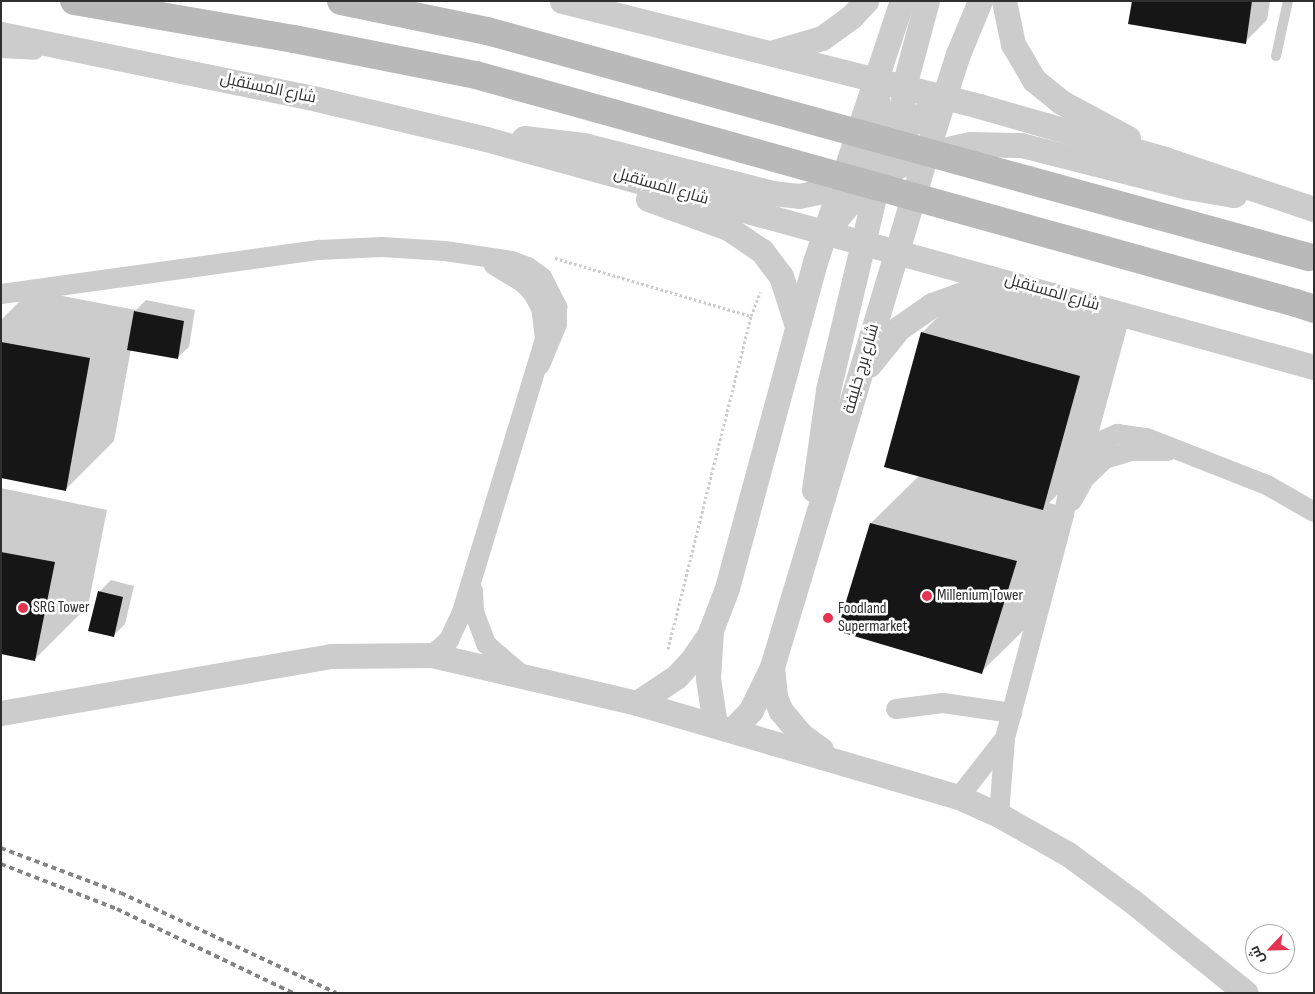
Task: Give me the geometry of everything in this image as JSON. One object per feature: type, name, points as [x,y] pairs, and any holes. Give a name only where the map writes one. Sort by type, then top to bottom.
[{"type":"main road","points":[[74,1],[294,39],[476,75],[1305,306]]},
{"type":"main road","points":[[341,1],[487,31],[1311,258]]},
{"type":"street","points":[[562,1],[944,97],[1165,159],[1272,197],[1314,208]]},
{"type":"street","points":[[768,52],[786,50],[822,38],[851,17],[866,1]]},
{"type":"street","points":[[637,703],[676,677],[692,660],[711,630],[727,588],[797,327],[825,233],[874,80],[902,1]]},
{"type":"street","points":[[809,543],[820,437],[864,243],[900,134],[904,86],[927,1]]},
{"type":"street","name":"شارع برج خليفة","points":[[724,728],[751,710],[772,667],[926,154],[944,97],[980,1]]},
{"type":"street","points":[[1004,1],[1013,44],[1034,80],[1061,102],[1165,159]]},
{"type":"street","name":"شارع المستقبل","points":[[1,34],[317,99],[486,139],[825,233],[1038,289],[1314,367]]},
{"type":"street","points":[[1,48],[92,52]]},
{"type":"street","points":[[874,80],[880,148],[887,174],[896,251]]},
{"type":"street","points":[[486,139],[535,138],[576,143],[772,192],[799,196],[823,191],[844,177],[944,97]]},
{"type":"street","points":[[825,233],[847,206],[887,174],[926,154],[970,144],[1021,145],[1208,192],[1272,197]]},
{"type":"street","points":[[609,172],[650,200],[734,232],[771,261],[788,292],[797,327]]},
{"type":"street","points":[[1,294],[351,247],[414,248],[477,256],[509,272],[533,294],[545,323],[540,365],[472,581],[449,640],[432,655]]},
{"type":"street","points":[[855,394],[873,358],[885,342],[932,305],[952,296],[994,287],[1038,289]]},
{"type":"street","points":[[999,815],[1005,738],[1064,514],[1085,478],[1105,460],[1130,451],[1187,452],[1267,486],[1313,510]]},
{"type":"street","points":[[472,581],[474,612],[486,644],[523,676]]},
{"type":"street","points":[[711,630],[708,678],[724,728]]},
{"type":"street","points":[[1,713],[331,656],[432,655],[637,703],[836,759],[959,797],[999,815],[1101,877],[1246,993]]},
{"type":"street","points":[[772,667],[775,697],[789,723],[836,759]]},
{"type":"street","points":[[896,708],[943,703],[1012,713]]},
{"type":"street","points":[[959,797],[976,779],[1005,738]]},
{"type":"lane","points":[[1276,56],[1288,1]]},
{"type":"path","points":[[553,258],[751,316]]},
{"type":"path","points":[[676,677],[665,663],[751,316],[771,261]]},
{"type":"building","points":[[1132,1],[1252,1],[1246,44],[1128,24]]},
{"type":"building","points":[[134,311],[184,321],[178,359],[127,350]]},
{"type":"building","points":[[921,332],[1080,376],[1043,510],[884,467]]},
{"type":"building","points":[[1,342],[90,358],[66,491],[1,478]]},
{"type":"building","name":"Millenium Tower","points":[[870,523],[1017,561],[982,674],[837,631]]},
{"type":"building","name":"SRG Tower","points":[[1,552],[55,562],[35,661],[1,654]]},
{"type":"building","points":[[98,591],[123,597],[114,637],[88,631]]},
{"type":"railway","points":[[1,848],[121,893],[336,993]]},
{"type":"railway","points":[[1,864],[117,909],[293,993]]},
{"type":"place","name":"Millenium Tower","points":[[927,596]]},
{"type":"place","name":"SRG Tower","points":[[23,608]]},
{"type":"place","name":"Foodland Supermarket","points":[[828,618]]}]
